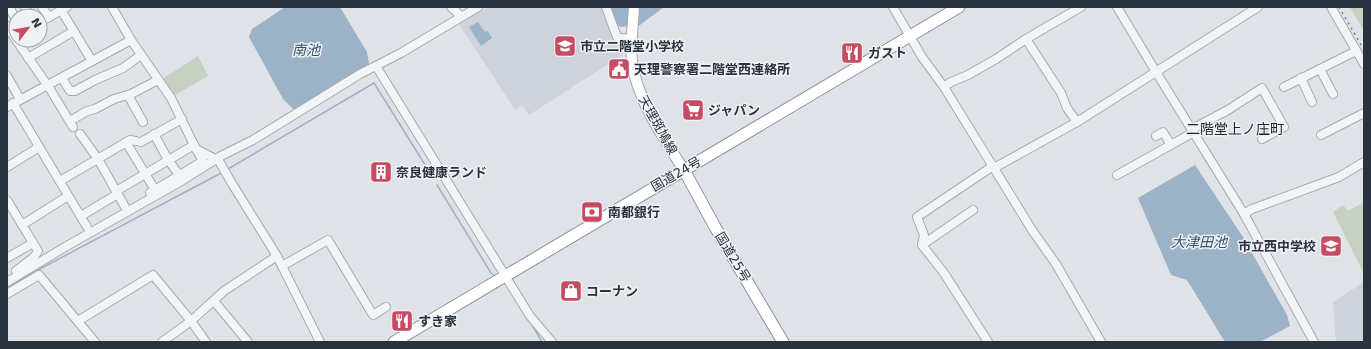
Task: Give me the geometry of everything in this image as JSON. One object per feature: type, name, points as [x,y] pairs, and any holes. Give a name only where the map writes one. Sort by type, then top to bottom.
[{"type":"highway","name":"国道24号","points":[[394,342],[959,7]]},
{"type":"highway","name":"国道25号","points":[[684,170],[715,227],[783,342]]},
{"type":"main road","name":"天理斑鳩線","points":[[634,7],[632,62],[637,86],[650,112],[684,170]]},
{"type":"street","points":[[112,7],[131,40],[171,98],[203,161]]},
{"type":"street","points":[[451,7],[461,16]]},
{"type":"street","points":[[96,230],[96,225],[104,219],[179,175],[203,161],[214,158],[253,140],[360,74],[401,54],[478,7]]},
{"type":"street","points":[[606,7],[617,37],[621,38],[632,35]]},
{"type":"street","points":[[893,7],[922,57],[944,87],[1032,230],[1056,264],[1101,342]]},
{"type":"street","points":[[944,87],[996,59],[1026,39],[1081,7]]},
{"type":"street","points":[[1117,7],[1244,214],[1314,342]]},
{"type":"street","points":[[988,342],[944,273],[922,245],[924,235],[917,217],[994,167],[1077,122],[1258,7]]},
{"type":"street","points":[[1331,7],[1364,64]]},
{"type":"street","points":[[48,17],[64,8],[74,31],[92,61]]},
{"type":"street","points":[[28,58],[74,31]]},
{"type":"street","points":[[1026,39],[1061,93],[1067,108],[1077,122]]},
{"type":"street","points":[[14,103],[131,40]]},
{"type":"street","points":[[21,48],[72,124],[87,110],[95,109],[158,80]]},
{"type":"street","points":[[1284,87],[1356,51]]},
{"type":"street","points":[[62,78],[70,90],[75,91],[122,68],[141,55]]},
{"type":"street","points":[[376,66],[530,316],[552,342]]},
{"type":"street","points":[[1320,69],[1333,94]]},
{"type":"street","points":[[7,76],[14,103],[87,227]]},
{"type":"street","points":[[1301,78],[1312,102]]},
{"type":"street","points":[[1117,175],[1171,145],[1262,88],[1284,127],[1262,140]]},
{"type":"street","points":[[128,95],[143,122]]},
{"type":"street","points":[[1321,135],[1364,113]]},
{"type":"street","points":[[60,181],[126,142],[130,140],[138,142],[182,119]]},
{"type":"street","points":[[1156,136],[1163,132],[1171,145]]},
{"type":"street","points":[[80,134],[98,159],[125,207]]},
{"type":"street","points":[[154,134],[179,175]]},
{"type":"street","points":[[126,142],[155,190]]},
{"type":"street","points":[[7,167],[39,147]]},
{"type":"street","points":[[195,147],[214,158],[225,171],[277,256],[320,342]]},
{"type":"street","points":[[81,216],[116,195],[118,190],[169,160],[195,147]]},
{"type":"street","points":[[7,282],[178,183],[214,158]]},
{"type":"street","points":[[1244,214],[1252,209],[1339,177],[1364,162]]},
{"type":"street","points":[[22,225],[68,196]]},
{"type":"street","points":[[7,200],[38,251],[34,257],[15,272],[15,277]]},
{"type":"street","points":[[922,245],[973,210]]},
{"type":"street","points":[[282,266],[328,240],[373,315],[386,307]]},
{"type":"street","points":[[7,258],[33,243]]},
{"type":"street","points":[[162,342],[191,321],[214,302],[224,291],[277,256]]},
{"type":"street","points":[[7,294],[40,275],[95,342]]},
{"type":"street","points":[[78,321],[152,275],[191,321],[206,342]]},
{"type":"street","points":[[214,302],[248,342]]},
{"type":"shaded area","points":[[488,7],[603,7],[617,42],[627,43],[627,52],[529,115],[522,105],[515,110],[459,24]]},
{"type":"shaded area","points":[[1364,282],[1364,342],[1336,342],[1333,302]]},
{"type":"green space","points":[[1350,7],[1364,7],[1364,31]]},
{"type":"green space","points":[[198,56],[208,76],[173,96],[161,80]]},
{"type":"green space","points":[[1364,202],[1364,274],[1333,212],[1343,205],[1348,211]]},
{"type":"water","name":"南池","points":[[285,7],[340,7],[367,52],[369,64],[294,110],[283,99],[249,37],[252,29]]},
{"type":"water","points":[[610,7],[664,7],[640,25],[620,27],[616,24]]},
{"type":"water","points":[[478,22],[485,32],[488,31],[492,38],[481,46],[469,27]]},
{"type":"water","name":"大津田池","points":[[1195,165],[1243,237],[1287,315],[1290,326],[1260,342],[1225,342],[1187,280],[1171,275],[1138,198]]},
{"type":"waterway","points":[[228,169],[374,83],[432,176]]},
{"type":"waterway","points":[[7,288],[36,271],[223,172]]},
{"type":"waterway","points":[[437,185],[491,273],[495,276]]},
{"type":"waterway","points":[[504,283],[508,286]]},
{"type":"waterway","points":[[531,323],[542,342]]},
{"type":"railway","points":[[1339,7],[1364,50]]},
{"type":"place","name":"市立二階堂小学校","points":[[565,46]]},
{"type":"place","name":"ガスト","points":[[852,53]]},
{"type":"place","name":"天理警察署二階堂西連絡所","points":[[619,69]]},
{"type":"place","name":"ジャパン","points":[[693,110]]},
{"type":"place","name":"奈良健康ランド","points":[[381,172]]},
{"type":"place","name":"南都銀行","points":[[592,212]]},
{"type":"place","name":"市立西中学校","points":[[1331,246]]},
{"type":"place","name":"コーナン","points":[[571,291]]},
{"type":"place","name":"すき家","points":[[402,321]]},
{"type":"district","name":"二階堂上ノ庄町","points":[[1235,129]]}]
